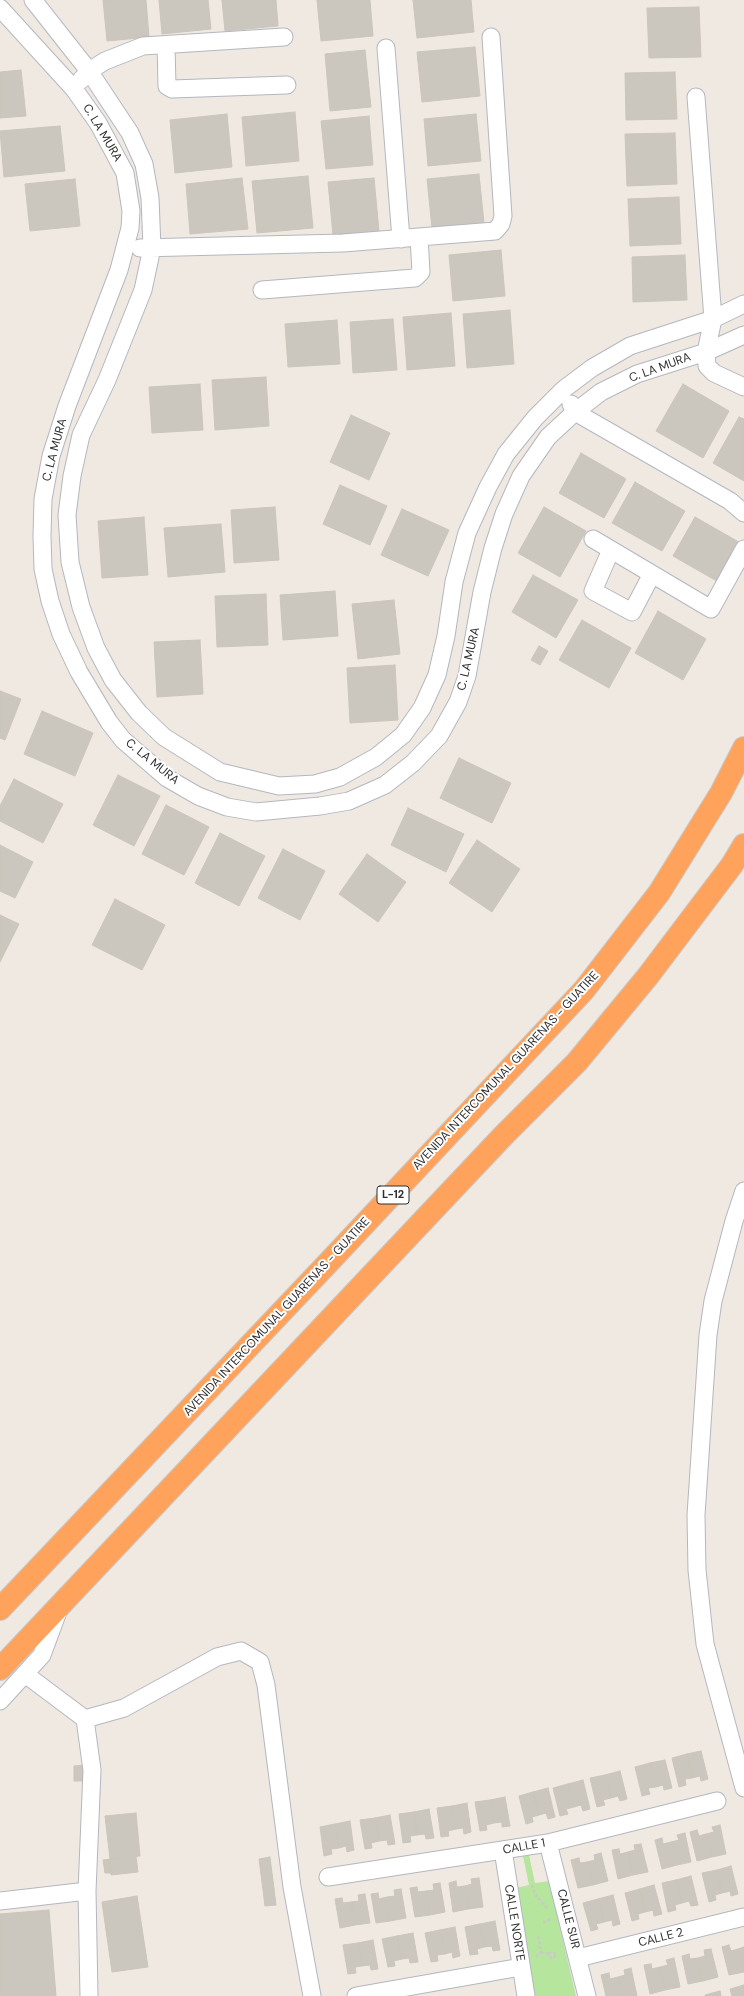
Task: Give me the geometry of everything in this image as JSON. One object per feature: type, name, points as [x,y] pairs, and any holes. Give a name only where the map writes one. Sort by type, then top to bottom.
[{"type":"highway","name":"AVENIDA INTERCOMUNAL GUARENAS - GUATIRE","points":[[0,1609],[334,1258],[584,990],[659,893],[721,793],[744,748]]},
{"type":"highway","points":[[0,1669],[503,1136],[577,1062],[648,976],[732,865],[744,845]]},
{"type":"street","points":[[33,0],[89,71],[130,133],[144,164],[150,198],[152,248],[143,290],[130,326],[81,436],[72,476],[68,515],[70,562],[81,607],[96,648],[113,680],[139,713],[164,737],[220,772],[280,786],[315,784],[340,776],[376,757],[403,735],[422,708],[437,675],[446,636],[454,582],[467,533],[506,454],[535,418],[564,389],[592,368],[630,346],[713,319],[744,304]]},
{"type":"street","name":"C. LA MURA","points":[[0,8],[74,89],[98,122],[125,173],[131,211],[130,228],[126,248],[51,456],[43,499],[43,569],[50,600],[61,634],[79,672],[109,722],[123,740],[167,778],[198,796],[227,807],[256,812],[287,810],[349,800],[385,784],[413,763],[439,736],[458,702],[467,676],[482,592],[493,548],[504,514],[521,476],[548,437],[575,412],[601,392],[637,374],[706,352],[744,335]]},
{"type":"street","points":[[74,89],[89,71],[105,61],[143,46],[284,37]]},
{"type":"street","points":[[126,248],[343,243],[495,231],[501,224],[503,216],[491,37]]},
{"type":"street","points":[[166,45],[168,86],[172,89],[287,85]]},
{"type":"street","points":[[386,48],[401,239]]},
{"type":"street","points":[[696,96],[713,319],[706,352],[707,366],[714,373],[744,387]]},
{"type":"street","points":[[262,290],[415,278],[421,272],[419,237]]},
{"type":"street","points":[[564,389],[575,412],[730,501],[744,513]]},
{"type":"street","points":[[593,539],[711,609],[744,550]]},
{"type":"street","points":[[611,550],[593,591],[632,612],[652,574]]},
{"type":"street","points":[[744,1191],[734,1220],[713,1301],[708,1335],[696,1515],[697,1570],[705,1644],[744,1788]]},
{"type":"street","points":[[0,1702],[42,1655],[60,1605]]},
{"type":"street","points":[[85,1719],[124,1708],[218,1657],[241,1651],[260,1662],[266,1685],[292,1887],[312,1996]]},
{"type":"street","points":[[25,1674],[85,1719],[92,1770],[87,1891],[89,1996]]},
{"type":"street","name":"CALLE 1","points":[[328,1877],[548,1842],[718,1801]]},
{"type":"street","name":"CALLE SUR","points":[[548,1842],[587,1996]]},
{"type":"street","name":"CALLE NORTE","points":[[503,1850],[527,1963],[526,1996]]},
{"type":"street","points":[[0,1901],[87,1891]]},
{"type":"street","name":"CALLE 2","points":[[578,1958],[744,1917]]},
{"type":"street","points":[[356,1996],[527,1963]]},
{"type":"path","points":[[532,1885],[536,1896],[551,1914],[549,1920],[543,1922]]},
{"type":"path","points":[[538,1934],[541,1952]]},
{"type":"path","points":[[527,1963],[541,1952]]},
{"type":"path","points":[[541,1952],[548,1954]]},
{"type":"green space","points":[[529,1855],[535,1883],[549,1881],[576,1996],[534,1996],[516,1888],[529,1885],[523,1856]]},
{"type":"building","points":[[103,0],[146,0],[149,37],[107,41]]},
{"type":"building","points":[[159,0],[208,0],[211,29],[162,34]]},
{"type":"building","points":[[222,0],[276,0],[278,26],[225,31]]},
{"type":"building","points":[[317,0],[370,0],[373,36],[321,41]]},
{"type":"building","points":[[413,0],[471,0],[474,32],[417,38]]},
{"type":"building","points":[[699,7],[701,57],[649,58],[647,8]]},
{"type":"building","points":[[475,47],[480,96],[422,102],[417,52]]},
{"type":"building","points":[[365,50],[371,107],[330,111],[325,54]]},
{"type":"building","points":[[21,70],[26,116],[0,118],[0,72]]},
{"type":"building","points":[[675,72],[677,119],[626,120],[625,73]]},
{"type":"building","points":[[295,112],[299,161],[246,166],[242,117]]},
{"type":"building","points":[[227,114],[232,167],[175,173],[170,120]]},
{"type":"building","points":[[476,114],[481,161],[428,166],[424,119]]},
{"type":"building","points":[[369,116],[373,165],[326,169],[321,121]]},
{"type":"building","points":[[60,126],[65,171],[4,177],[0,131]]},
{"type":"building","points":[[675,133],[677,184],[627,186],[625,134]]},
{"type":"building","points":[[479,174],[484,223],[432,228],[427,179]]},
{"type":"building","points":[[308,176],[313,228],[257,233],[252,181]]},
{"type":"building","points":[[242,178],[248,229],[190,234],[186,184]]},
{"type":"building","points":[[374,178],[379,231],[333,235],[328,182]]},
{"type":"building","points":[[75,179],[80,226],[30,231],[25,184]]},
{"type":"building","points":[[679,197],[681,244],[630,246],[628,199]]},
{"type":"building","points":[[501,250],[505,296],[453,301],[449,255]]},
{"type":"building","points":[[685,255],[687,300],[633,302],[632,257]]},
{"type":"building","points":[[510,310],[514,364],[467,368],[463,314]]},
{"type":"building","points":[[451,313],[455,366],[407,370],[403,317]]},
{"type":"building","points":[[393,319],[397,370],[353,373],[350,322]]},
{"type":"building","points":[[337,320],[340,364],[288,367],[285,324]]},
{"type":"building","points":[[266,377],[269,426],[215,430],[212,380]]},
{"type":"building","points":[[200,384],[203,430],[152,433],[149,387]]},
{"type":"building","points":[[683,384],[729,411],[703,458],[656,431]]},
{"type":"building","points":[[351,415],[390,433],[369,480],[330,462]]},
{"type":"building","points":[[739,417],[744,419],[744,481],[713,463]]},
{"type":"building","points":[[581,453],[626,479],[604,518],[559,493]]},
{"type":"building","points":[[635,482],[685,511],[662,551],[612,523]]},
{"type":"building","points":[[340,485],[387,506],[370,545],[323,524]]},
{"type":"building","points":[[275,507],[279,560],[234,563],[231,510]]},
{"type":"building","points":[[544,507],[586,531],[560,577],[518,553]]},
{"type":"building","points":[[402,509],[449,530],[428,576],[381,555]]},
{"type":"building","points":[[144,517],[148,575],[102,578],[98,521]]},
{"type":"building","points":[[695,517],[744,545],[722,584],[673,556]]},
{"type":"building","points":[[221,524],[225,572],[168,577],[164,528]]},
{"type":"building","points":[[533,575],[578,600],[556,638],[512,612]]},
{"type":"building","points":[[335,591],[338,636],[283,640],[280,595]]},
{"type":"building","points":[[266,594],[268,645],[217,647],[215,596]]},
{"type":"building","points":[[394,600],[400,654],[358,659],[352,604]]},
{"type":"building","points":[[658,611],[706,639],[683,680],[635,653]]},
{"type":"building","points":[[582,620],[631,648],[609,688],[559,660]]},
{"type":"building","points":[[200,640],[203,694],[157,697],[154,642]]},
{"type":"building","points":[[539,646],[548,651],[540,665],[531,660]]},
{"type":"building","points":[[395,665],[398,720],[350,723],[347,668]]},
{"type":"building","points":[[0,691],[21,699],[5,740],[0,738]]},
{"type":"building","points":[[42,711],[93,733],[75,776],[24,754]]},
{"type":"building","points":[[459,758],[511,783],[492,823],[440,798]]},
{"type":"building","points":[[118,775],[160,796],[134,846],[93,825]]},
{"type":"building","points":[[14,779],[63,804],[43,843],[0,821],[0,806]]},
{"type":"building","points":[[166,805],[209,827],[184,875],[142,854]]},
{"type":"building","points":[[408,808],[464,834],[446,872],[391,845]]},
{"type":"building","points":[[220,833],[265,856],[239,906],[195,883]]},
{"type":"building","points":[[477,840],[520,869],[492,912],[449,883]]},
{"type":"building","points":[[0,845],[33,862],[15,898],[0,891]]},
{"type":"building","points":[[283,849],[325,871],[300,920],[258,898]]},
{"type":"building","points":[[367,854],[406,882],[378,922],[339,894]]},
{"type":"building","points":[[115,899],[165,925],[142,970],[92,945]]},
{"type":"building","points":[[0,915],[19,924],[0,962]]},
{"type":"building","points":[[701,1751],[708,1779],[701,1781],[700,1776],[692,1778],[687,1754]]},
{"type":"building","points":[[687,1754],[692,1778],[685,1779],[686,1785],[679,1787],[672,1758]]},
{"type":"building","points":[[665,1760],[672,1788],[664,1790],[663,1785],[656,1787],[650,1763]]},
{"type":"building","points":[[650,1763],[656,1787],[648,1788],[650,1794],[642,1796],[635,1767]]},
{"type":"building","points":[[87,1765],[88,1781],[74,1781],[74,1766]]},
{"type":"building","points":[[620,1771],[627,1799],[620,1801],[618,1796],[611,1798],[605,1775]]},
{"type":"building","points":[[605,1775],[611,1798],[603,1800],[605,1805],[597,1807],[590,1778]]},
{"type":"building","points":[[583,1780],[590,1809],[583,1811],[581,1805],[574,1807],[568,1784]]},
{"type":"building","points":[[568,1784],[574,1807],[566,1809],[568,1814],[560,1816],[553,1788]]},
{"type":"building","points":[[548,1788],[555,1817],[548,1819],[546,1813],[539,1815],[533,1792]]},
{"type":"building","points":[[533,1792],[539,1815],[532,1817],[533,1822],[526,1824],[519,1796]]},
{"type":"building","points":[[505,1797],[510,1826],[502,1827],[502,1822],[494,1823],[490,1800]]},
{"type":"building","points":[[490,1800],[494,1823],[486,1825],[487,1830],[480,1831],[475,1802]]},
{"type":"building","points":[[467,1803],[471,1832],[464,1834],[463,1828],[456,1829],[452,1806]]},
{"type":"building","points":[[452,1806],[456,1829],[448,1831],[449,1836],[441,1837],[437,1808]]},
{"type":"building","points":[[429,1809],[434,1838],[426,1839],[425,1834],[417,1835],[414,1812]]},
{"type":"building","points":[[414,1812],[417,1835],[410,1836],[411,1842],[403,1843],[399,1814]]},
{"type":"building","points":[[136,1813],[140,1856],[110,1859],[105,1816]]},
{"type":"building","points":[[390,1815],[395,1844],[388,1845],[387,1840],[379,1841],[375,1818]]},
{"type":"building","points":[[375,1818],[379,1841],[371,1843],[372,1848],[365,1849],[360,1820]]},
{"type":"building","points":[[350,1821],[354,1850],[347,1852],[346,1846],[339,1848],[335,1824]]},
{"type":"building","points":[[335,1824],[339,1848],[331,1849],[332,1854],[324,1856],[320,1827]]},
{"type":"building","points":[[720,1825],[726,1854],[712,1857],[706,1834],[714,1832],[712,1827]]},
{"type":"building","points":[[697,1830],[699,1836],[706,1834],[712,1857],[697,1861],[690,1832]]},
{"type":"building","points":[[685,1833],[691,1862],[677,1865],[671,1842],[679,1840],[677,1835]]},
{"type":"building","points":[[662,1838],[663,1844],[671,1842],[677,1865],[662,1869],[655,1840]]},
{"type":"building","points":[[641,1844],[648,1872],[633,1875],[628,1852],[635,1850],[634,1845]]},
{"type":"building","points":[[619,1849],[620,1854],[628,1852],[633,1875],[618,1879],[612,1850]]},
{"type":"building","points":[[601,1853],[608,1881],[593,1885],[587,1862],[595,1860],[594,1855]]},
{"type":"building","points":[[136,1856],[138,1872],[111,1875],[110,1859]]},
{"type":"building","points":[[270,1857],[274,1889],[263,1890],[259,1859]]},
{"type":"building","points":[[579,1858],[580,1863],[587,1862],[593,1885],[578,1888],[571,1860]]},
{"type":"building","points":[[110,1859],[111,1873],[105,1873],[103,1860]]},
{"type":"building","points":[[731,1866],[738,1894],[731,1896],[730,1891],[722,1893],[717,1870]]},
{"type":"building","points":[[717,1870],[722,1893],[715,1895],[716,1900],[709,1902],[702,1873]]},
{"type":"building","points":[[691,1876],[698,1905],[691,1906],[689,1901],[682,1903],[676,1880]]},
{"type":"building","points":[[479,1878],[483,1907],[468,1909],[465,1886],[472,1884],[471,1879]]},
{"type":"building","points":[[676,1880],[682,1903],[675,1905],[676,1910],[668,1912],[662,1883]]},
{"type":"building","points":[[456,1881],[457,1887],[465,1886],[468,1909],[453,1912],[449,1883]]},
{"type":"building","points":[[440,1883],[445,1912],[430,1915],[426,1891],[434,1890],[433,1884]]},
{"type":"building","points":[[654,1885],[662,1914],[654,1916],[653,1910],[645,1912],[640,1889]]},
{"type":"building","points":[[417,1887],[418,1892],[426,1891],[430,1915],[415,1917],[410,1888]]},
{"type":"building","points":[[274,1889],[276,1905],[265,1906],[263,1890]]},
{"type":"building","points":[[401,1889],[406,1918],[390,1921],[387,1897],[395,1896],[394,1890]]},
{"type":"building","points":[[640,1889],[645,1912],[638,1914],[639,1919],[632,1921],[625,1893]]},
{"type":"building","points":[[378,1893],[379,1899],[387,1897],[390,1921],[376,1923],[371,1894]]},
{"type":"building","points":[[365,1894],[370,1923],[355,1925],[351,1902],[359,1901],[358,1895]]},
{"type":"building","points":[[613,1895],[620,1924],[613,1926],[612,1920],[604,1922],[598,1899]]},
{"type":"building","points":[[137,1896],[148,1967],[112,1972],[102,1902]]},
{"type":"building","points":[[342,1898],[343,1903],[351,1902],[355,1925],[340,1928],[335,1899]]},
{"type":"building","points":[[598,1899],[604,1922],[596,1924],[598,1929],[591,1931],[583,1903]]},
{"type":"building","points":[[49,1910],[56,1996],[0,1996],[0,1914]]},
{"type":"building","points":[[495,1921],[500,1950],[493,1951],[492,1946],[484,1947],[480,1924]]},
{"type":"building","points":[[480,1924],[484,1947],[477,1949],[478,1954],[470,1955],[465,1927]]},
{"type":"building","points":[[455,1927],[460,1956],[453,1958],[452,1952],[445,1954],[440,1930]]},
{"type":"building","points":[[440,1930],[445,1954],[437,1955],[438,1961],[431,1962],[425,1933]]},
{"type":"building","points":[[413,1933],[418,1962],[410,1963],[409,1958],[402,1959],[397,1936]]},
{"type":"building","points":[[397,1936],[402,1959],[394,1961],[395,1966],[388,1967],[382,1939]]},
{"type":"building","points":[[373,1940],[378,1969],[371,1970],[370,1965],[362,1966],[358,1943]]},
{"type":"building","points":[[358,1943],[362,1966],[355,1967],[356,1973],[348,1974],[343,1945]]},
{"type":"building","points":[[729,1945],[731,1951],[738,1949],[744,1972],[729,1975],[722,1947]]},
{"type":"building","points":[[744,1947],[744,1972],[738,1949]]},
{"type":"building","points":[[711,1949],[718,1977],[703,1981],[698,1958],[705,1956],[704,1950]]},
{"type":"building","points":[[689,1954],[690,1959],[698,1958],[703,1981],[688,1984],[682,1956]]},
{"type":"building","points":[[674,1958],[680,1987],[665,1990],[660,1967],[668,1965],[666,1960]]},
{"type":"building","points":[[651,1964],[652,1969],[660,1967],[665,1990],[650,1994],[644,1965]]},
{"type":"building","points":[[631,1968],[637,1996],[622,1996],[618,1977],[625,1975],[624,1970]]},
{"type":"building","points":[[609,1973],[610,1979],[618,1977],[622,1996],[606,1996],[601,1975]]},
{"type":"building","points":[[744,1985],[744,1996],[732,1996],[730,1989]]},
{"type":"building","points":[[720,1991],[721,1996],[705,1996],[705,1995]]}]
